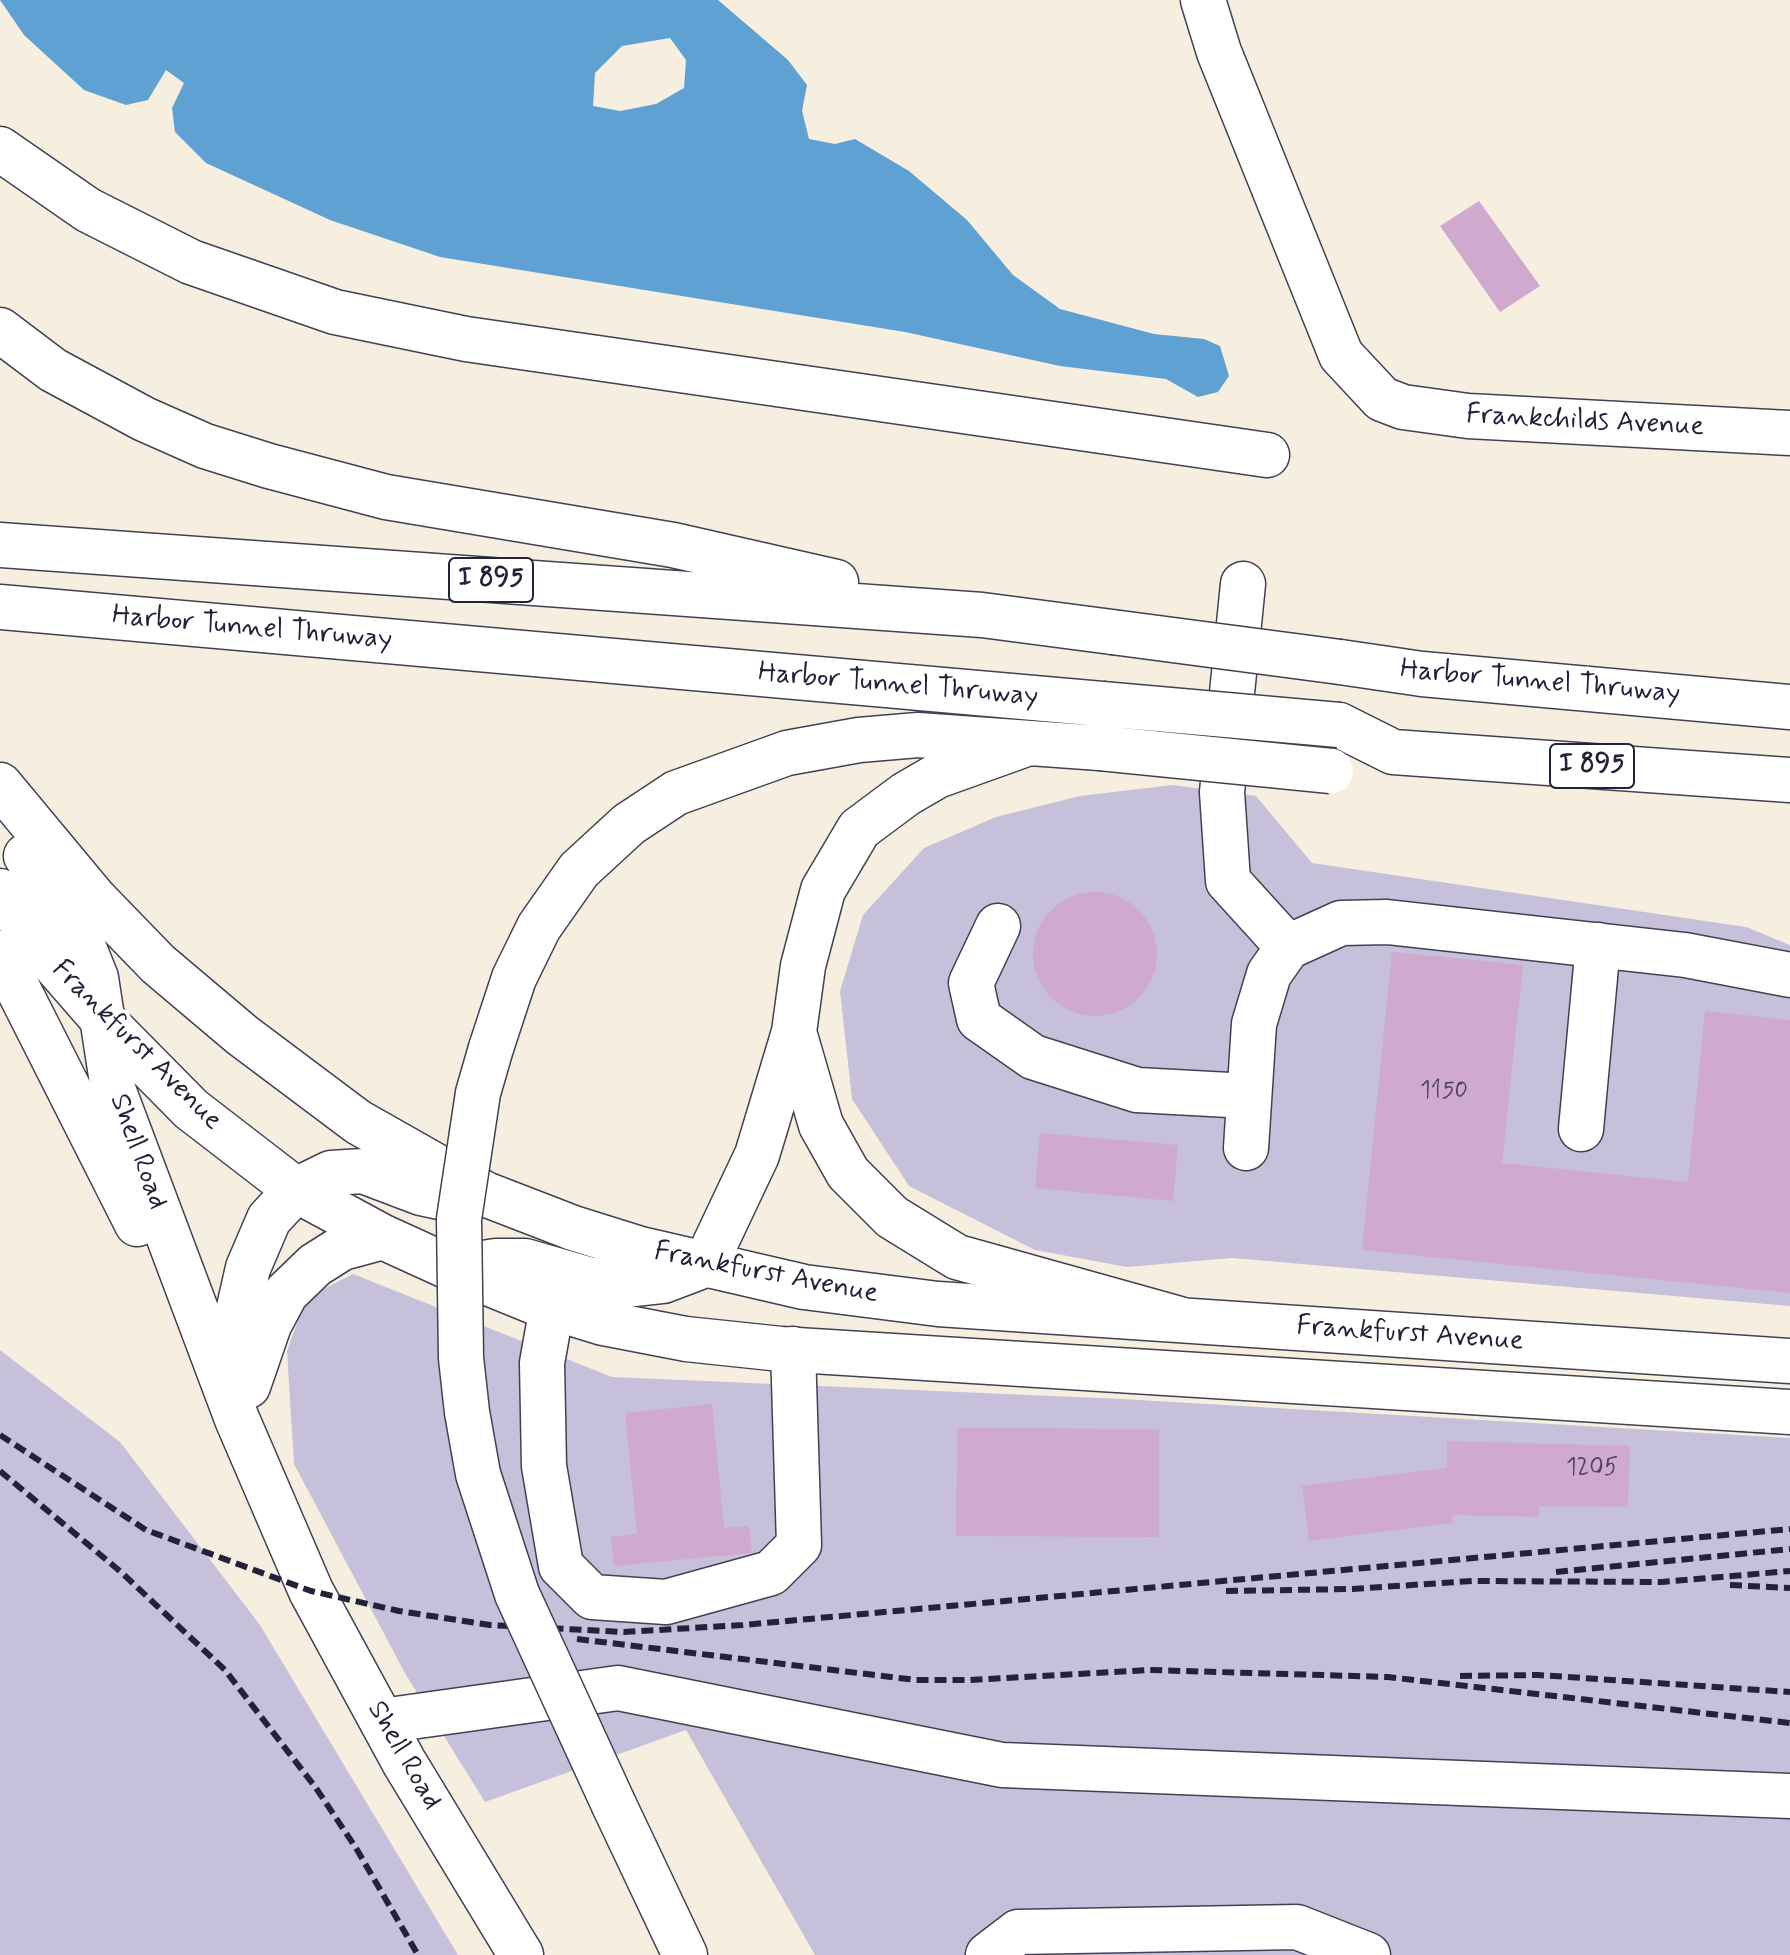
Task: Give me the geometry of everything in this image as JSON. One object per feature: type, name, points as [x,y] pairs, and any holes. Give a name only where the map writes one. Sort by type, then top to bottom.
[{"type":"main road","name":"Frankchilds Avenue","points":[[1203,0],[1219,52],[1341,355],[1382,399],[1403,407],[1468,416],[1790,433]]},
{"type":"main road","points":[[0,149],[88,210],[191,262],[335,312],[466,339],[1267,455]]},
{"type":"main road","points":[[0,330],[53,370],[144,419],[205,446],[269,466],[386,497],[673,545],[982,615]]},
{"type":"main road","name":"Harbor Tunnel Thruway","points":[[0,545],[982,615],[1422,674],[1790,707]]},
{"type":"main road","points":[[1243,584],[1222,792],[1228,881],[1288,947]]},
{"type":"main road","name":"Harbor Tunnel Thruway","points":[[6,607],[1339,725],[1393,752],[1790,780]]},
{"type":"main road","points":[[685,1955],[517,1594],[478,1474],[467,1412],[461,1358],[459,1219],[478,1093],[514,978],[539,927],[579,870],[629,824],[676,793],[787,753],[859,740],[918,735],[1100,748],[1331,771],[1393,752]]},
{"type":"main road","points":[[451,1268],[525,1261],[587,1279],[627,1285],[663,1281],[705,1265],[757,1155],[794,1032],[803,966],[823,890],[859,829],[906,794],[937,776],[1029,743]]},
{"type":"main road","name":"Frankfurst Avenue","points":[[0,785],[94,898],[158,964],[242,1035],[358,1122],[485,1194],[573,1228],[705,1265],[804,1287],[938,1304],[1790,1361]]},
{"type":"main road","name":"Shell Road","points":[[0,804],[17,843],[78,933],[96,978],[113,1089],[237,1419],[311,1591],[382,1721],[521,1955]]},
{"type":"main road","name":"Frankfurst Avenue","points":[[0,891],[36,943],[104,1021],[191,1109],[296,1190],[383,1237],[451,1268],[603,1323],[686,1339],[793,1349],[1790,1412]]},
{"type":"main road","points":[[1246,1148],[1254,1024],[1269,974],[1288,947],[1341,923],[1387,922],[1685,955],[1790,975]]},
{"type":"main road","points":[[998,926],[971,983],[979,1019],[1033,1057],[1137,1090],[1248,1096]]},
{"type":"main road","points":[[1581,1129],[1598,945]]},
{"type":"main road","name":"Shell Road","points":[[0,953],[237,1419]]},
{"type":"main road","points":[[794,1032],[821,1125],[848,1173],[892,1217],[957,1257],[1179,1319]]},
{"type":"main road","points":[[237,1419],[237,1316],[248,1268],[269,1219],[296,1190],[331,1173],[363,1171],[449,1199],[485,1194]]},
{"type":"main road","points":[[237,1419],[269,1325],[286,1293],[315,1265],[342,1248],[383,1237]]},
{"type":"main road","points":[[552,1307],[542,1363],[544,1466],[561,1566],[592,1597],[666,1602],[771,1573],[799,1545],[793,1349]]},
{"type":"main road","points":[[382,1721],[618,1688],[1002,1765],[1790,1796]]},
{"type":"main road","points":[[988,1955],[1018,1932],[1297,1927],[1368,1955]]},
{"type":"shaded area","points":[[1172,785],[1256,796],[1312,863],[1746,927],[1790,945],[1790,1306],[1232,1258],[1127,1267],[1035,1250],[909,1186],[852,1099],[840,991],[863,915],[924,848],[996,817],[1080,796]]},
{"type":"shaded area","points":[[353,1274],[612,1377],[1122,1399],[1790,1438],[1790,1955],[815,1955],[686,1730],[485,1802],[406,1675],[294,1464],[287,1351],[306,1298]]},
{"type":"shaded area","points":[[0,1350],[120,1442],[260,1625],[458,1955],[0,1955]]},
{"type":"water","points":[[0,0],[718,0],[788,60],[807,85],[802,111],[809,139],[835,144],[855,139],[909,171],[967,220],[1013,275],[1060,309],[1154,334],[1204,339],[1220,346],[1229,376],[1218,392],[1198,397],[1166,379],[1060,366],[905,332],[440,257],[330,220],[206,163],[175,132],[172,108],[184,83],[166,70],[148,100],[126,105],[84,90],[24,35]],"holes":[[[670,38],[686,60],[684,88],[656,104],[620,111],[593,106],[595,73],[622,46]]]},
{"type":"building","points":[[1479,201],[1540,286],[1500,312],[1440,226]]},
{"type":"building","points":[[1095,892],[1119,896],[1139,910],[1153,930],[1157,954],[1153,978],[1139,998],[1119,1012],[1095,1016],[1071,1012],[1051,998],[1037,978],[1033,954],[1037,930],[1051,910],[1071,896]]},
{"type":"building","points":[[1392,952],[1523,965],[1502,1163],[1688,1182],[1705,1011],[1790,1020],[1790,1293],[1362,1250]]},
{"type":"building","points":[[1040,1133],[1178,1145],[1173,1201],[1035,1188]]},
{"type":"building","points":[[712,1404],[724,1528],[749,1526],[752,1553],[614,1566],[611,1537],[637,1534],[625,1413]]},
{"type":"building","points":[[957,1428],[1159,1429],[1159,1537],[956,1536]]},
{"type":"building","points":[[1447,1441],[1630,1446],[1628,1507],[1539,1506],[1539,1517],[1452,1515],[1453,1523],[1309,1541],[1302,1486],[1447,1468]]},
{"type":"railway","points":[[0,1435],[146,1530],[311,1591],[399,1611],[490,1625],[624,1632],[743,1625],[1790,1529]]},
{"type":"railway","points":[[0,1471],[121,1572],[225,1670],[316,1788],[356,1848],[418,1955]]},
{"type":"railway","points":[[1556,1572],[1790,1549]]},
{"type":"railway","points":[[1226,1591],[1352,1589],[1472,1581],[1662,1582],[1790,1571]]},
{"type":"railway","points":[[1730,1585],[1790,1588]]},
{"type":"railway","points":[[577,1639],[916,1680],[1150,1670],[1388,1677],[1790,1723]]},
{"type":"railway","points":[[1460,1676],[1538,1675],[1790,1692]]}]
